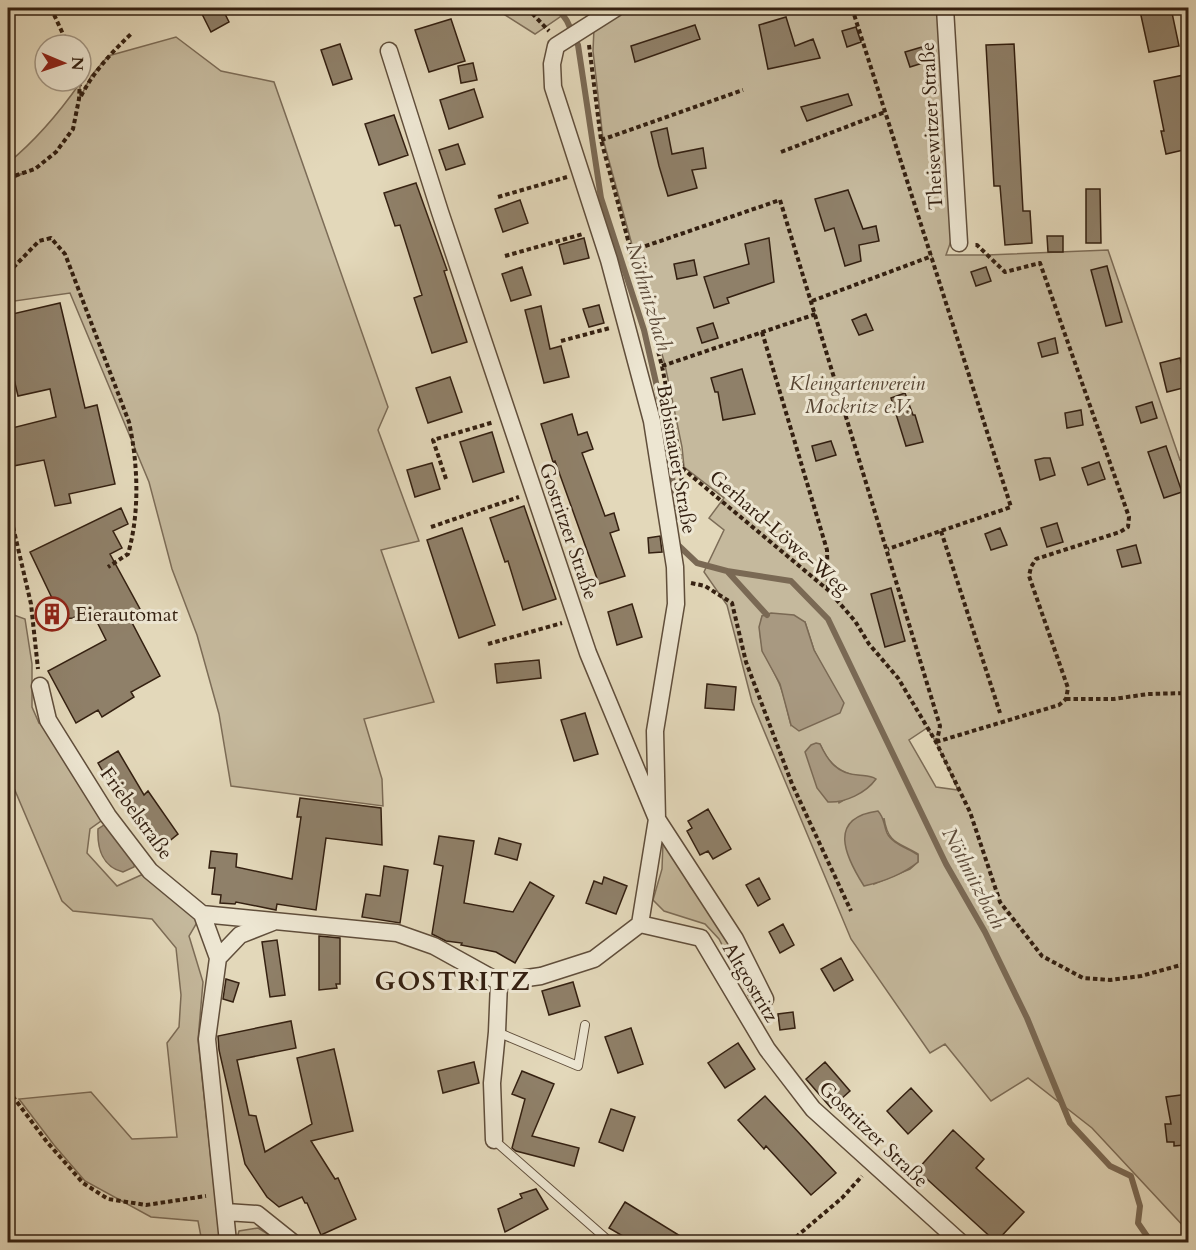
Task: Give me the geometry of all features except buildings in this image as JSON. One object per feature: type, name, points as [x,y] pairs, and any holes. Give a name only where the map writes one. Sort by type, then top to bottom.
[{"type":"street","points":[[560,43],[616,8]]},
{"type":"street","name":"Theisewitzer Straße","points":[[945,8],[959,243]]},
{"type":"street","name":"Babisnauer Straße","points":[[560,43],[552,64],[553,87],[627,323],[652,421],[675,567],[676,604],[655,731],[657,819],[640,924]]},
{"type":"street","name":"Gostritzer Straße","points":[[389,51],[440,212],[588,652],[657,819],[735,939],[765,999]]},
{"type":"street","name":"Friebelstraße","points":[[40,686],[48,720],[108,816],[150,871],[202,914]]},
{"type":"street","points":[[228,1242],[207,1039],[218,958],[202,914],[397,933],[434,946],[499,982],[541,976],[594,959],[640,924]]},
{"type":"street","points":[[218,958],[240,935],[275,921]]},
{"type":"street","name":"Altgostritz","points":[[640,924],[701,938],[767,1049]]},
{"type":"street","points":[[494,1140],[492,1083],[499,982]]},
{"type":"street","name":"Gostritzer Straße","points":[[767,1049],[813,1109],[960,1242]]},
{"type":"street","points":[[226,1212],[257,1214],[292,1242]]},
{"type":"lane","points":[[497,1032],[578,1066],[585,1025]]},
{"type":"lane","points":[[494,1140],[610,1242]]},
{"type":"path","points":[[51,8],[62,33]]},
{"type":"path","points":[[527,8],[560,43]]},
{"type":"path","points":[[740,10],[747,8]]},
{"type":"path","points":[[852,8],[1011,507],[888,549]]},
{"type":"path","points":[[585,26],[601,140],[662,366],[816,314]]},
{"type":"path","points":[[79,99],[91,76],[132,33]]},
{"type":"path","points":[[601,140],[743,90]]},
{"type":"path","points":[[8,178],[35,169],[56,152],[73,129],[79,93]]},
{"type":"path","points":[[781,152],[885,112]]},
{"type":"path","points":[[498,197],[581,174]]},
{"type":"path","points":[[631,251],[780,200],[940,726],[936,742]]},
{"type":"path","points":[[506,256],[599,229]]},
{"type":"path","points":[[8,273],[39,241],[51,238],[65,254],[129,422],[136,468],[134,532],[128,554],[108,567]]},
{"type":"path","points":[[936,742],[1059,705],[1066,699],[1068,688],[1029,576],[1031,567],[1036,559],[1120,532],[1128,527],[1129,517],[1040,263],[1005,272],[977,246],[959,243]]},
{"type":"path","points":[[812,301],[932,256]]},
{"type":"path","points":[[561,341],[627,323]]},
{"type":"path","points":[[762,333],[827,550],[828,590]]},
{"type":"path","name":"Gerhard-Löwe-Weg","points":[[662,366],[682,468],[828,590],[855,621],[869,644],[898,678],[936,742],[970,813],[1000,902],[1042,956],[1083,978],[1110,980],[1141,976],[1188,963]]},
{"type":"path","points":[[446,479],[434,440],[508,417]]},
{"type":"path","points":[[431,526],[533,492]]},
{"type":"path","points":[[8,505],[31,604],[40,686]]},
{"type":"path","points":[[941,531],[1000,712]]},
{"type":"path","points":[[676,580],[705,586],[732,603],[746,662],[792,784],[851,911]]},
{"type":"path","points":[[488,644],[577,620]]},
{"type":"path","points":[[1066,699],[1114,699],[1148,693],[1188,693]]},
{"type":"path","points":[[8,1090],[47,1142],[83,1183],[108,1199],[146,1204],[224,1193]]},
{"type":"path","points":[[790,1242],[842,1198],[873,1164]]},
{"type":"green space","points":[[494,8],[573,8],[535,34]]},
{"type":"green space","name":"Kleingartenverein Mockritz e.V.","points":[[627,8],[940,8],[951,241],[946,255],[1108,250],[1180,460],[1188,458],[1188,1231],[1092,1128],[1028,1078],[991,1101],[945,1044],[930,1053],[851,939],[752,702],[727,605],[704,572],[724,530],[709,518],[724,498],[684,467],[665,365],[603,139],[593,51],[594,28]],"holes":[[[762,616],[805,622],[822,666],[791,725],[781,688],[762,644],[760,626]],[[927,728],[958,790],[936,787],[909,740]],[[820,744],[832,764],[853,775],[851,796],[839,803]],[[884,818],[891,838],[918,854],[918,862],[910,869],[874,884]]]},
{"type":"green space","points":[[176,37],[221,71],[274,82],[388,407],[378,430],[419,541],[381,550],[434,702],[364,719],[382,779],[383,806],[231,786],[219,714],[197,635],[172,569],[149,482],[70,293],[8,302],[8,181],[26,172],[8,178],[8,163],[47,126],[73,93],[80,93],[80,98],[82,93],[93,93],[93,74],[108,56]]},
{"type":"green space","points":[[8,536],[14,564],[8,601]]},
{"type":"green space","points":[[8,601],[11,614],[25,619],[32,664],[32,707],[39,723],[48,720],[108,816],[90,829],[87,853],[117,886],[150,871],[202,914],[189,936],[203,982],[198,1040],[220,1242],[202,1242],[198,1221],[151,1217],[85,1181],[19,1099],[91,1092],[132,1139],[177,1137],[167,1043],[179,1027],[181,995],[176,948],[152,919],[73,911],[62,901],[8,774]]},
{"type":"green space","points":[[663,842],[667,842],[690,886],[725,933],[756,1002],[752,1003],[719,939],[705,924],[664,911],[653,900],[662,869]]},
{"type":"green space","points":[[258,1228],[281,1242],[236,1242],[239,1231]]},
{"type":"shaded area","points":[[771,613],[794,615],[805,622],[814,650],[844,703],[840,713],[799,731],[791,725],[780,684],[762,651],[759,627],[762,616]]},
{"type":"shaded area","points":[[816,743],[820,744],[834,766],[844,772],[876,779],[867,789],[855,796],[841,801],[828,802],[817,788],[805,752]]},
{"type":"shaded area","points":[[878,811],[889,837],[918,855],[918,862],[892,877],[864,886],[847,851],[846,830],[852,821],[862,815]]},
{"type":"shaded area","points":[[107,823],[135,860],[134,867],[123,872],[116,870],[106,861],[100,850],[98,829]]},
{"type":"waterway","name":"Nöthnitzbach","points":[[558,8],[578,45],[601,198],[644,330],[670,444],[675,518]]},
{"type":"waterway","name":"Nöthnitzbach","points":[[677,540],[677,544],[697,563],[727,571],[767,615]]},
{"type":"waterway","name":"Nöthnitzbach","points":[[727,571],[791,581],[828,619],[946,864],[985,932],[1027,1018],[1070,1123],[1110,1166],[1131,1176],[1140,1206],[1138,1223],[1151,1242]]},
{"type":"place","name":"Eierautomat","points":[[52,614]]},
{"type":"district","name":"GOSTRITZ","points":[[453,981]]}]
